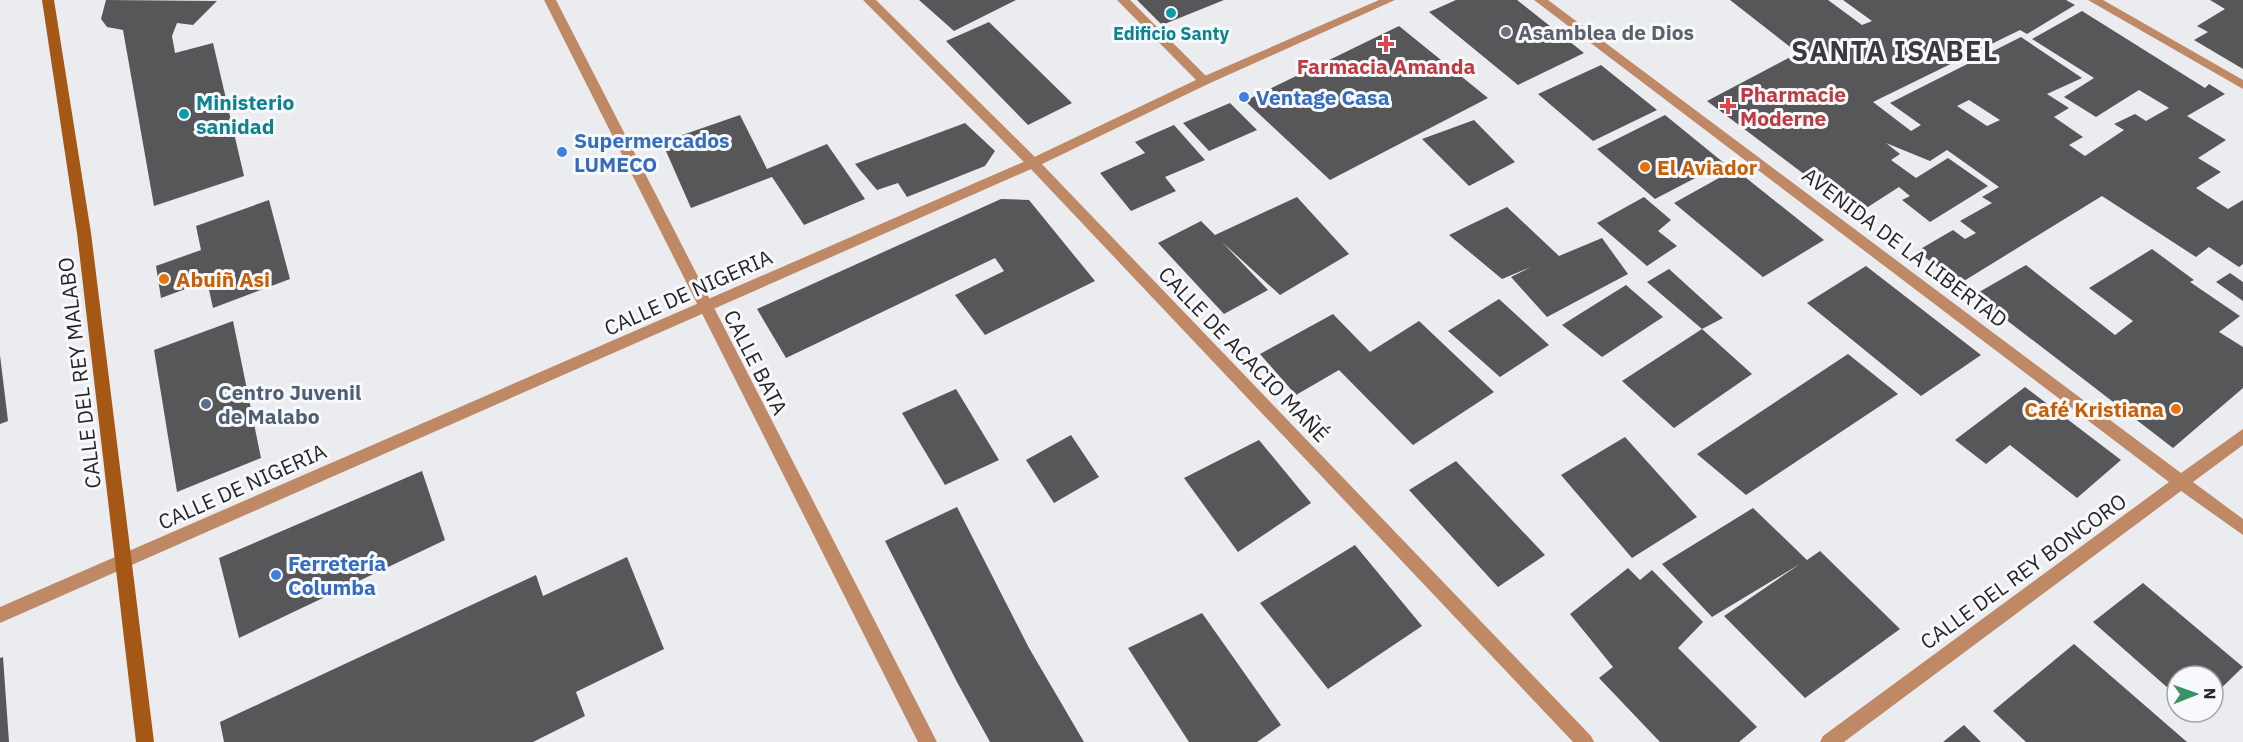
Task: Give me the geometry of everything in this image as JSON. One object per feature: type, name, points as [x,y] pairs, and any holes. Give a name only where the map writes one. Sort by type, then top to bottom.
[{"type":"main road","name":"CALLE DEL REY MALABO","points":[[48,0],[84,233],[145,742]]},
{"type":"street","name":"CALLE BATA","points":[[550,0],[928,742]]},
{"type":"street","name":"CALLE DE ACACIO MAÑÉ","points":[[869,0],[1033,163],[1585,742]]},
{"type":"street","points":[[1123,0],[1203,81]]},
{"type":"street","name":"CALLE DE NIGERIA","points":[[0,615],[1033,163],[1203,81],[1389,0]]},
{"type":"street","name":"AVENIDA DE LA LIBERTAD","points":[[1540,0],[2243,528]]},
{"type":"street","points":[[2094,0],[2243,85]]},
{"type":"street","name":"CALLE DEL REY BONCORO","points":[[1829,742],[2243,436]]},
{"type":"building","name":"Ministerio sanidad","points":[[106,0],[217,1],[193,25],[177,23],[172,36],[175,53],[213,43],[244,176],[154,206],[123,30],[107,27],[101,19]]},
{"type":"building","points":[[919,0],[1016,0],[954,31]]},
{"type":"building","name":"Edificio Santy","points":[[1137,0],[1224,0],[1162,25]]},
{"type":"building","name":"Asamblea de Dios","points":[[1456,0],[1517,0],[1584,53],[1518,85],[1429,12]]},
{"type":"building","points":[[1730,0],[1828,0],[1862,25],[1872,21],[1843,0],[2066,0],[2075,5],[2027,34],[2020,30],[1873,102],[1911,131],[1921,125],[1890,103],[2021,37],[2082,78],[2047,94],[2069,108],[2054,117],[2083,137],[2069,145],[2085,156],[2124,130],[2114,124],[2135,114],[2146,121],[2169,108],[2139,90],[2096,117],[2064,97],[2094,78],[2032,39],[2082,11],[2205,88],[2209,84],[2225,94],[2187,116],[2226,140],[2198,158],[2221,172],[2196,188],[2228,209],[2243,200],[2243,264],[2239,267],[2209,247],[2196,257],[2102,196],[1959,284],[1917,251],[1953,230],[1965,239],[1976,233],[1960,221],[1992,203],[1982,197],[1999,187],[1947,150],[1930,161],[1886,143],[1900,154],[1891,160],[1916,178],[1948,158],[1988,186],[1930,222],[1902,200],[1910,196],[1899,187],[1857,214],[1707,101],[1798,53]],"holes":[[[1969,100],[2000,120],[1987,126],[1957,106]]]},
{"type":"building","points":[[2210,0],[2243,0],[2243,69],[2194,40],[2208,32],[2197,26],[2225,9]]},
{"type":"building","points":[[989,22],[1072,103],[1028,125],[946,41]]},
{"type":"building","points":[[1399,26],[1488,98],[1330,180],[1245,101]]},
{"type":"building","points":[[1601,65],[1657,110],[1593,141],[1538,94]]},
{"type":"building","points":[[1230,103],[1257,130],[1209,151],[1183,123]]},
{"type":"building","points":[[740,115],[767,169],[827,144],[865,199],[804,225],[772,177],[691,208],[662,142]]},
{"type":"building","points":[[1665,115],[1724,163],[1655,199],[1597,149]]},
{"type":"building","points":[[1474,120],[1515,162],[1469,186],[1422,139]]},
{"type":"building","points":[[965,123],[995,151],[985,166],[907,197],[898,183],[877,190],[855,164]]},
{"type":"building","points":[[1174,125],[1205,160],[1165,177],[1176,191],[1131,211],[1100,173],[1145,153],[1135,142]]},
{"type":"building","points":[[1735,169],[1824,240],[1763,277],[1674,203]]},
{"type":"building","points":[[1297,197],[1349,254],[1280,295],[1222,242],[1268,290],[1224,314],[1158,243],[1201,221],[1215,235]]},
{"type":"building","points":[[1644,197],[1671,220],[1658,231],[1677,246],[1647,266],[1597,223]]},
{"type":"building","points":[[1001,199],[1029,200],[1095,281],[985,335],[955,295],[1004,271],[995,258],[786,358],[757,309]]},
{"type":"building","points":[[269,200],[290,279],[213,308],[207,281],[161,298],[156,266],[201,250],[196,226]]},
{"type":"building","points":[[1507,207],[1559,256],[1602,238],[1628,274],[1547,317],[1511,277],[1531,267],[1502,279],[1449,235]]},
{"type":"building","points":[[2152,249],[2194,280],[2190,282],[2240,316],[2219,332],[2243,347],[2243,388],[2173,448],[1974,295],[2026,265],[2115,335],[2133,321],[2089,288]]},
{"type":"building","points":[[1866,266],[1981,355],[1921,396],[1807,303]]},
{"type":"building","points":[[1669,269],[1723,318],[1702,329],[1647,282]]},
{"type":"building","points":[[2230,273],[2243,282],[2243,301],[2216,282]]},
{"type":"building","points":[[1626,285],[1663,317],[1602,357],[1562,325]]},
{"type":"building","points":[[1499,299],[1549,345],[1500,377],[1448,331]]},
{"type":"building","points":[[1333,314],[1370,352],[1419,321],[1494,392],[1413,445],[1339,370],[1296,395],[1260,354]]},
{"type":"building","name":"Centro Juvenil de Malabo","points":[[233,321],[261,458],[177,492],[154,350]]},
{"type":"building","points":[[1702,329],[1752,374],[1674,428],[1622,381]]},
{"type":"building","points":[[1848,354],[1898,394],[1746,495],[1697,454]]},
{"type":"building","points":[[0,355],[8,421],[0,424]]},
{"type":"building","points":[[2025,387],[2121,460],[2077,498],[2010,445],[1986,464],[1955,440]]},
{"type":"building","points":[[956,389],[999,460],[945,485],[902,413]]},
{"type":"building","points":[[1071,435],[1099,477],[1054,503],[1026,460]]},
{"type":"building","points":[[1625,437],[1697,517],[1632,558],[1561,475]]},
{"type":"building","points":[[1259,440],[1311,503],[1238,552],[1184,478]]},
{"type":"building","points":[[1456,461],[1545,555],[1498,587],[1409,490]]},
{"type":"building","points":[[422,471],[445,540],[239,638],[219,558]]},
{"type":"building","points":[[957,507],[1029,648],[1084,742],[990,742],[957,682],[885,541]]},
{"type":"building","points":[[1753,508],[1807,560],[1820,551],[1900,629],[1805,698],[1724,616],[1800,564],[1712,617],[1662,564]]},
{"type":"building","points":[[1355,545],[1422,626],[1328,689],[1260,603]]},
{"type":"building","points":[[627,557],[664,649],[576,692],[585,716],[533,742],[224,742],[220,722],[536,575],[543,596]]},
{"type":"building","points":[[1628,568],[1640,580],[1652,570],[1703,622],[1678,648],[1757,727],[1739,742],[1660,742],[1599,678],[1613,667],[1570,614]]},
{"type":"building","points":[[2143,583],[2243,667],[2225,684],[2225,664],[2165,664],[2165,685],[2093,622]]},
{"type":"building","points":[[1202,613],[1281,725],[1257,742],[1189,742],[1128,648]]},
{"type":"building","points":[[2074,644],[2187,742],[2026,742],[1993,711]]},
{"type":"building","points":[[3,657],[9,742],[0,742],[0,658]]},
{"type":"building","points":[[1964,725],[1981,742],[1943,742]]},
{"type":"place","name":"Edificio Santy","points":[[1171,13]]},
{"type":"place","name":"Asamblea de Dios","points":[[1506,32]]},
{"type":"place","name":"Farmacia Amanda","points":[[1386,44]]},
{"type":"place","name":"Ventage Casa","points":[[1244,97]]},
{"type":"place","name":"Pharmacie Moderne","points":[[1728,106]]},
{"type":"place","name":"Ministerio sanidad","points":[[184,114]]},
{"type":"place","name":"Supermercados LUMECO","points":[[562,152]]},
{"type":"place","name":"El Aviador","points":[[1645,167]]},
{"type":"place","name":"Abuiñ Asi","points":[[164,279]]},
{"type":"place","name":"Centro Juvenil de Malabo","points":[[206,404]]},
{"type":"place","name":"Café Kristiana","points":[[2176,409]]},
{"type":"place","name":"Ferretería Columba","points":[[276,575]]},
{"type":"district","name":"SANTA ISABEL","points":[[1895,50]]}]
